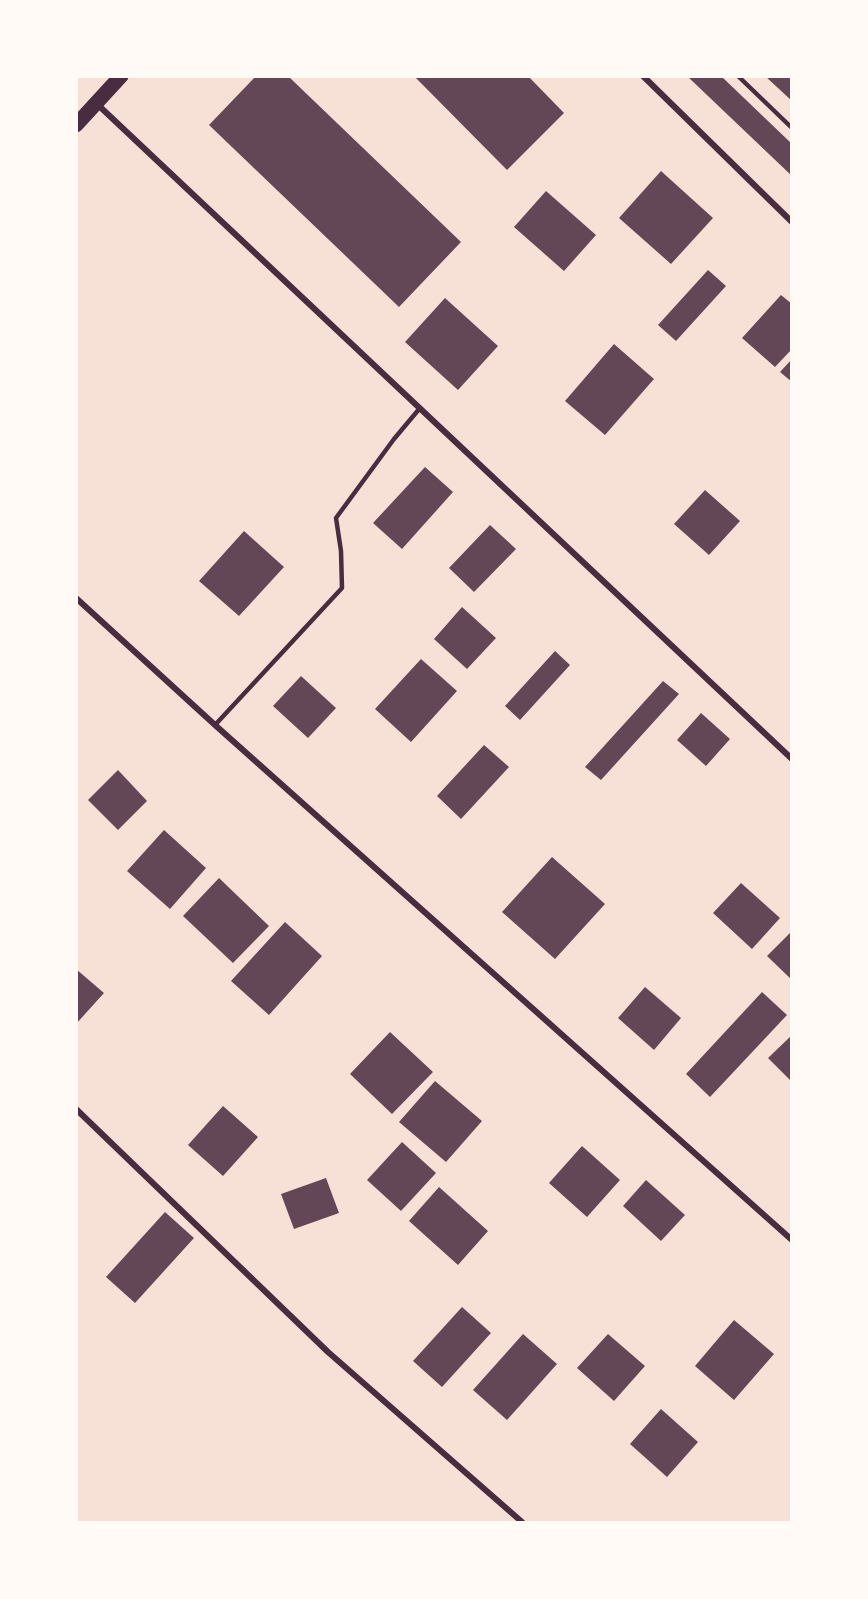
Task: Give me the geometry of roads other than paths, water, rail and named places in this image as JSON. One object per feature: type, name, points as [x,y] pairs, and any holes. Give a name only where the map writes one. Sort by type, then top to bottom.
[{"type":"main road","points":[[76,124],[121,76]]},
{"type":"street","points":[[643,76],[792,222]]},
{"type":"street","points":[[97,104],[792,759]]},
{"type":"street","points":[[76,597],[215,725],[792,1240]]},
{"type":"street","points":[[76,1109],[328,1352],[522,1522]]},
{"type":"lane","points":[[738,76],[792,128]]},
{"type":"lane","points":[[215,725],[342,588],[341,551],[336,518],[394,439],[420,408]]}]
